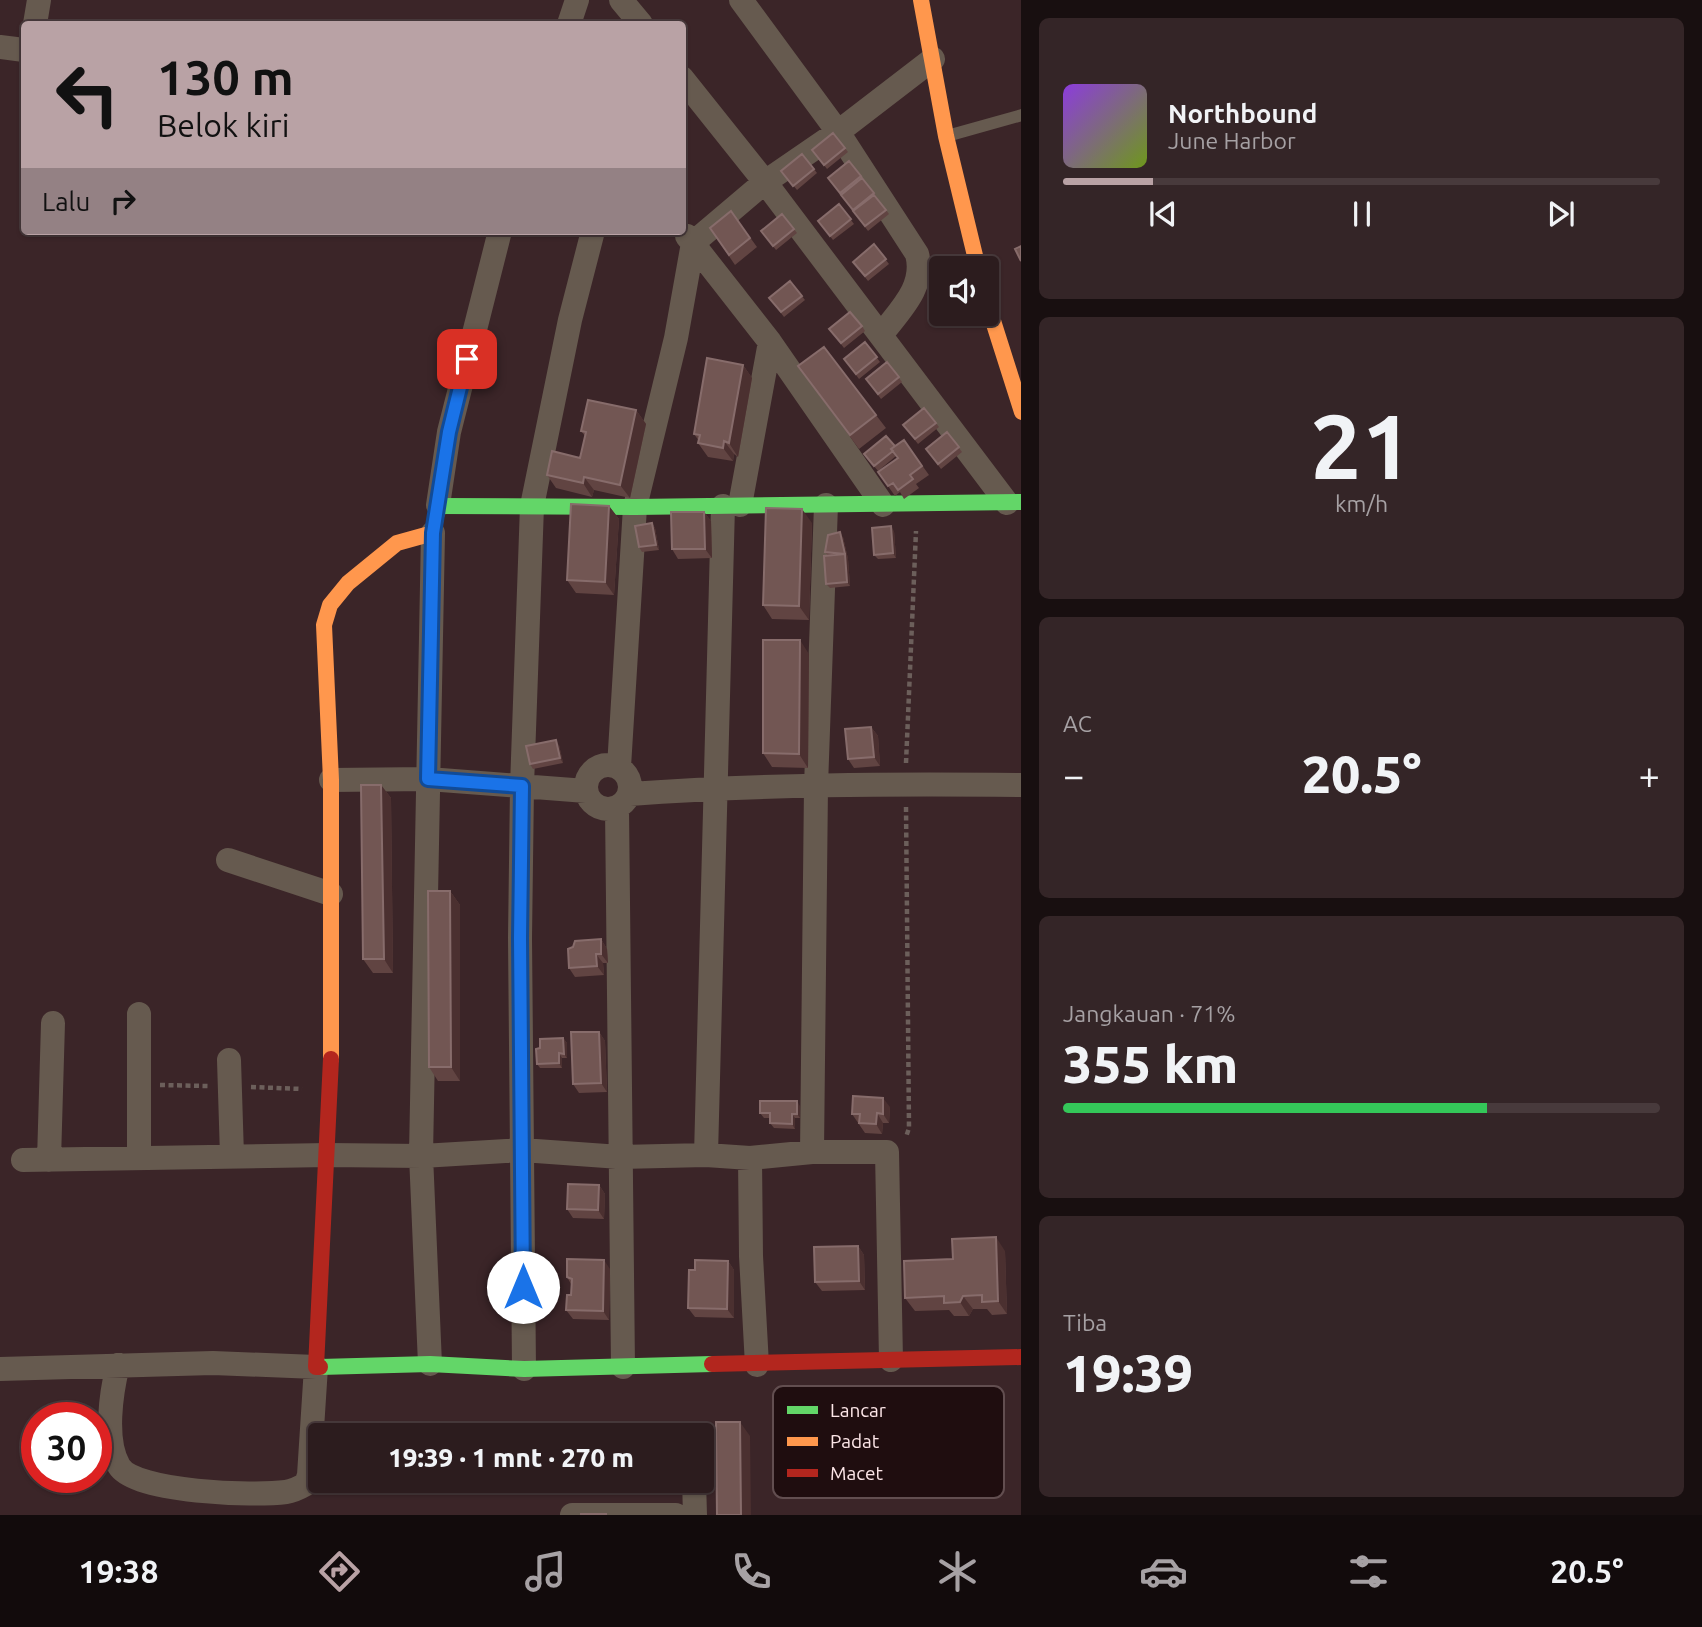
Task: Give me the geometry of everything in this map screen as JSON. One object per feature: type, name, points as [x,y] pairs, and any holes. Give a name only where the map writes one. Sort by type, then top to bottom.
[{"type":"street","points":[[36,21],[39,0]]},
{"type":"street","points":[[570,21],[577,0]]},
{"type":"street","points":[[621,0],[638,21]]},
{"type":"street","points":[[741,0],[838,132],[917,254],[920,273],[915,288],[880,335]]},
{"type":"street","points":[[921,0],[946,136],[975,256]]},
{"type":"street","points":[[0,47],[21,50]]},
{"type":"street","points":[[620,767],[635,508],[676,338],[688,237],[838,132],[933,59]]},
{"type":"street","points":[[686,83],[765,182],[880,335],[1014,503]]},
{"type":"street","points":[[430,1364],[421,1156],[433,533],[449,432],[499,235]]},
{"type":"street","points":[[524,1369],[520,938],[522,786],[532,506],[570,320],[592,235]]},
{"type":"street","points":[[688,237],[770,342],[883,505]]},
{"type":"street","points":[[994,326],[1021,412]]},
{"type":"street","points":[[706,1155],[715,787],[731,506],[770,342]]},
{"type":"street","points":[[438,505],[635,508],[1014,503]]},
{"type":"street","points":[[812,1152],[816,786],[825,505]]},
{"type":"street","points":[[117,1365],[110,1398],[113,1449],[119,1466],[127,1476],[183,1490],[241,1493],[286,1492],[306,1484],[309,1475],[317,1367],[331,1090],[331,780],[324,625],[330,605],[348,583],[397,542],[433,533]]},
{"type":"street","points":[[623,1367],[620,1157],[624,801],[631,783],[620,767],[600,766],[592,772],[586,791],[590,801],[607,810],[624,801],[715,787],[1021,785]]},
{"type":"street","points":[[331,780],[428,779],[586,791]]},
{"type":"street","points":[[228,860],[331,894]]},
{"type":"street","points":[[139,1014],[139,1158]]},
{"type":"street","points":[[49,1160],[53,1023]]},
{"type":"street","points":[[229,1060],[232,1157]]},
{"type":"street","points":[[23,1160],[328,1154],[421,1156],[522,1150],[620,1157],[706,1155],[750,1158],[812,1152],[887,1152],[891,1360]]},
{"type":"street","points":[[750,1158],[751,1256],[757,1365]]},
{"type":"street","points":[[0,1369],[213,1363],[317,1367],[430,1364],[524,1369],[1021,1357]]},
{"type":"street","points":[[694,1493],[695,1515]]},
{"type":"street","points":[[572,1515],[676,1515]]},
{"type":"lane","points":[[946,136],[1021,116]]},
{"type":"path","points":[[887,1152],[906,1138],[909,1128],[905,784],[918,505]]},
{"type":"building","points":[[833,133],[845,148],[824,165],[812,150]]},
{"type":"building","points":[[802,154],[814,169],[793,186],[781,171]]},
{"type":"building","points":[[849,161],[861,176],[840,193],[828,178]]},
{"type":"building","points":[[862,178],[874,193],[853,210],[841,195]]},
{"type":"building","points":[[874,195],[886,210],[865,226],[853,211]]},
{"type":"building","points":[[839,204],[851,219],[830,236],[818,221]]},
{"type":"building","points":[[731,211],[750,238],[729,255],[710,228]]},
{"type":"building","points":[[782,214],[794,229],[773,246],[761,231]]},
{"type":"building","points":[[874,244],[886,259],[865,276],[853,262]]},
{"type":"building","points":[[1021,246],[1021,261],[1015,249]]},
{"type":"building","points":[[790,281],[802,296],[781,312],[769,298]]},
{"type":"building","points":[[850,312],[862,326],[841,343],[829,329]]},
{"type":"building","points":[[865,342],[877,357],[856,374],[844,359]]},
{"type":"building","points":[[824,347],[876,415],[850,435],[798,366]]},
{"type":"building","points":[[707,358],[743,365],[729,443],[724,441],[723,448],[698,443],[700,435],[694,434]]},
{"type":"building","points":[[887,362],[899,377],[878,394],[866,379]]},
{"type":"building","points":[[588,400],[636,410],[620,485],[584,477],[583,483],[547,475],[552,451],[580,458],[586,432],[581,431]]},
{"type":"building","points":[[924,408],[936,423],[915,439],[903,425]]},
{"type":"building","points":[[947,432],[959,447],[938,464],[926,449]]},
{"type":"building","points":[[886,436],[895,446],[891,449],[893,451],[874,466],[864,454]]},
{"type":"building","points":[[904,440],[922,466],[910,475],[913,479],[898,490],[893,483],[888,486],[878,472],[898,458],[891,449]]},
{"type":"building","points":[[571,504],[609,506],[605,582],[567,580]]},
{"type":"building","points":[[766,508],[802,509],[799,606],[763,605]]},
{"type":"building","points":[[671,512],[704,512],[705,549],[672,549]]},
{"type":"building","points":[[652,523],[656,545],[639,547],[635,526]]},
{"type":"building","points":[[891,526],[893,553],[874,555],[872,528]]},
{"type":"building","points":[[840,532],[845,554],[825,552],[828,535]]},
{"type":"building","points":[[845,554],[847,582],[826,584],[824,556]]},
{"type":"building","points":[[763,640],[800,640],[799,754],[763,753]]},
{"type":"building","points":[[871,727],[874,757],[848,759],[845,729]]},
{"type":"building","points":[[556,740],[560,758],[530,764],[526,746]]},
{"type":"building","points":[[361,785],[381,785],[384,959],[363,959]]},
{"type":"building","points":[[428,891],[450,891],[451,1067],[429,1067]]},
{"type":"building","points":[[601,939],[601,954],[596,954],[597,966],[569,968],[568,949],[573,947],[575,941]]},
{"type":"building","points":[[571,1032],[599,1032],[601,1083],[573,1084]]},
{"type":"building","points":[[563,1038],[564,1054],[559,1053],[559,1063],[537,1064],[536,1049],[540,1048],[540,1039]]},
{"type":"building","points":[[853,1096],[883,1098],[883,1114],[877,1113],[876,1124],[859,1123],[860,1114],[852,1114]]},
{"type":"building","points":[[760,1101],[797,1101],[797,1114],[792,1114],[792,1124],[770,1123],[770,1113],[760,1113]]},
{"type":"building","points":[[568,1184],[599,1185],[598,1210],[567,1209]]},
{"type":"building","points":[[996,1237],[998,1301],[982,1302],[982,1295],[963,1296],[960,1302],[944,1303],[944,1296],[905,1298],[904,1261],[953,1259],[952,1239]]},
{"type":"building","points":[[858,1246],[859,1281],[815,1282],[814,1247]]},
{"type":"building","points":[[567,1259],[604,1260],[603,1311],[566,1310],[572,1279],[567,1277]]},
{"type":"building","points":[[695,1260],[728,1261],[727,1309],[688,1308],[689,1270],[695,1270]]},
{"type":"building","points":[[716,1422],[740,1422],[741,1515],[717,1515]]},
{"type":"traffic: fast","points":[[438,506],[635,507],[1021,502]]},
{"type":"traffic: fast","points":[[320,1367],[430,1364],[524,1369],[712,1364]]},
{"type":"traffic: slow","points":[[921,0],[946,136],[975,256]]},
{"type":"traffic: slow","points":[[995,326],[1021,409]]},
{"type":"traffic: slow","points":[[331,1059],[331,780],[324,625],[330,605],[348,583],[397,543],[433,533],[438,506]]},
{"type":"traffic: jam","points":[[320,1367],[316,1367],[331,1059]]},
{"type":"traffic: jam","points":[[712,1364],[1021,1357]]},
{"type":"route","points":[[467,359],[449,432],[433,533],[428,779],[522,786],[520,938],[523,1287]]}]
